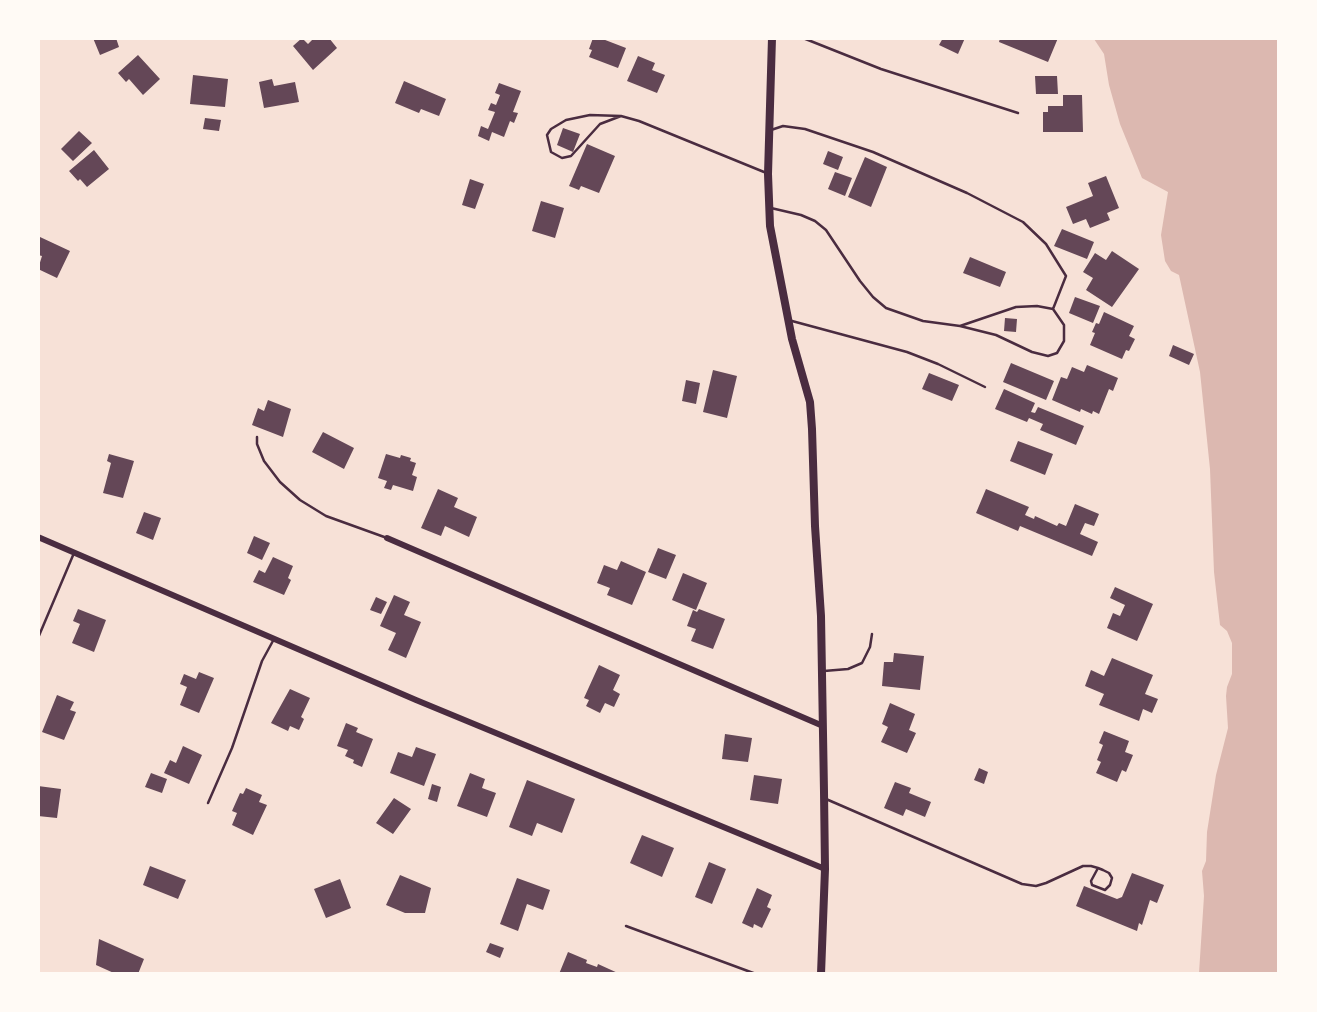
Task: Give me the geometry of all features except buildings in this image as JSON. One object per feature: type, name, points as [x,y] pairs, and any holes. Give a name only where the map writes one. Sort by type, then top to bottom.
[{"type":"main road","points":[[772,38],[768,207],[788,321],[810,402],[814,526],[821,605],[825,869],[821,974]]},
{"type":"street","points":[[38,537],[274,639],[825,869]]},
{"type":"street","points":[[387,538],[823,726]]},
{"type":"lane","points":[[803,38],[881,69],[1018,113]]},
{"type":"lane","points":[[621,116],[600,124],[571,156],[562,158],[551,152],[547,135],[551,129],[566,120],[590,115],[621,116],[768,174]]},
{"type":"lane","points":[[768,131],[783,126],[805,129],[873,152],[967,192],[1023,222],[1046,244],[1066,276],[1053,309]]},
{"type":"lane","points":[[768,207],[800,215],[815,221],[826,230],[860,281],[873,297],[887,308],[923,321],[996,335],[1032,352],[1048,356],[1057,353],[1064,341],[1064,325],[1053,309],[1037,306],[1016,307],[960,326]]},
{"type":"lane","points":[[788,321],[907,352],[938,363],[985,387]]},
{"type":"lane","points":[[257,437],[264,461],[280,482],[300,500],[326,516],[387,538]]},
{"type":"lane","points":[[38,638],[74,553]]},
{"type":"lane","points":[[822,671],[848,669],[862,663],[870,647],[872,634]]},
{"type":"lane","points":[[208,803],[232,748],[261,661],[274,639]]},
{"type":"lane","points":[[824,798],[1022,884],[1036,886],[1083,866],[1098,868],[1109,873],[1112,878],[1105,890],[1093,885],[1091,881],[1098,868]]},
{"type":"lane","points":[[626,926],[756,974]]},
{"type":"shaded area","points":[[1094,39],[1278,39],[1278,973],[1199,973],[1204,896],[1202,871],[1206,861],[1207,832],[1216,775],[1228,728],[1226,696],[1232,674],[1232,643],[1227,631],[1220,625],[1214,572],[1210,469],[1200,372],[1179,275],[1171,271],[1165,261],[1161,235],[1168,192],[1142,178],[1120,124],[1104,54]]}]
